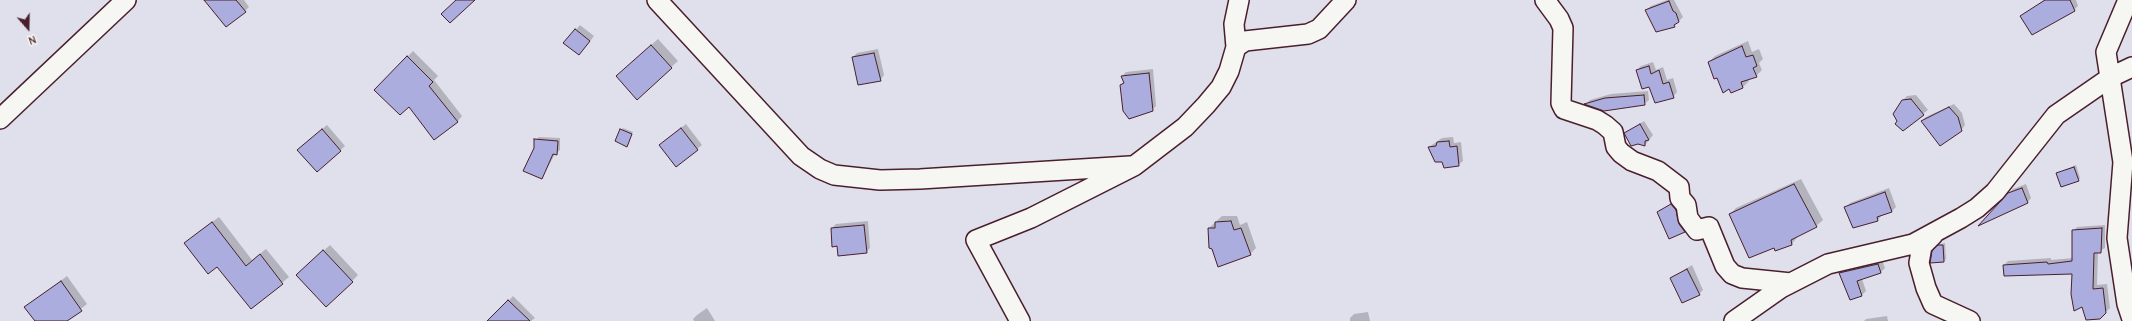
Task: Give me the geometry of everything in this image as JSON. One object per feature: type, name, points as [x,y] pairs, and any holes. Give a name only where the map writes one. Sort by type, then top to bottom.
[{"type":"street","points":[[3,110],[126,0]]},
{"type":"street","points":[[657,0],[801,156],[820,169],[834,174],[880,180],[920,179],[1134,166]]},
{"type":"street","points":[[1020,321],[976,240],[1050,209],[1134,166],[1185,127],[1221,87],[1229,71],[1236,47],[1234,24],[1239,0]]},
{"type":"street","points":[[1236,47],[1245,41],[1308,34],[1319,30],[1346,0]]},
{"type":"street","points":[[1545,0],[1560,19],[1563,28],[1561,103],[1564,109],[1569,112],[1598,120],[1613,132],[1616,147],[1621,153],[1632,161],[1658,171],[1679,187],[1680,198],[1687,208],[1688,218],[1697,230],[1709,227],[1724,266],[1732,274],[1742,278],[1791,283]]},
{"type":"street","points":[[2128,0],[2106,52],[2122,151],[2123,176],[2118,212],[2117,238],[2125,298],[2132,319]]},
{"type":"street","points":[[1734,321],[1791,283],[1828,264],[1913,244],[1937,232],[1977,208],[1988,198],[2056,114],[2111,77],[2132,67]]},
{"type":"street","points":[[2123,176],[2132,202]]},
{"type":"street","points":[[1937,232],[1922,246],[1920,263],[1926,288],[1933,304],[1970,321]]},
{"type":"building","points":[[204,0],[236,0],[246,12],[226,27]]},
{"type":"building","points":[[456,0],[475,0],[450,23],[441,14]]},
{"type":"building","points":[[2045,0],[2070,0],[2075,11],[2032,35],[2020,16]]},
{"type":"building","points":[[1669,1],[1679,22],[1674,25],[1675,27],[1656,32],[1645,10]]},
{"type":"building","points":[[575,29],[590,41],[579,55],[563,43]]},
{"type":"building","points":[[651,45],[672,68],[637,100],[616,76]]},
{"type":"building","points":[[1742,46],[1746,57],[1753,55],[1757,66],[1753,68],[1757,77],[1741,82],[1743,88],[1731,93],[1729,89],[1723,93],[1717,78],[1714,79],[1708,62]]},
{"type":"building","points":[[874,53],[881,81],[858,85],[852,57]]},
{"type":"building","points":[[407,56],[433,82],[429,86],[458,122],[434,140],[409,107],[400,115],[374,90]]},
{"type":"building","points":[[1649,66],[1651,74],[1659,70],[1663,84],[1669,82],[1674,98],[1655,103],[1649,87],[1642,89],[1636,70]]},
{"type":"building","points":[[1149,73],[1153,111],[1129,119],[1123,111],[1120,85],[1124,83],[1121,76]]},
{"type":"building","points":[[1644,95],[1645,105],[1604,111],[1584,104],[1605,98]]},
{"type":"building","points":[[1911,99],[1924,115],[1903,131],[1895,124],[1897,121],[1893,114],[1902,100]]},
{"type":"building","points":[[1949,107],[1958,117],[1962,131],[1940,146],[1921,121]]},
{"type":"building","points":[[1640,124],[1649,140],[1645,141],[1645,146],[1638,144],[1631,146],[1624,133]]},
{"type":"building","points":[[681,128],[698,150],[676,167],[659,145]]},
{"type":"building","points":[[322,129],[341,151],[317,172],[297,150]]},
{"type":"building","points":[[620,129],[632,134],[627,147],[615,141]]},
{"type":"building","points":[[534,139],[558,141],[557,155],[553,154],[542,179],[523,171],[534,148]]},
{"type":"building","points":[[1449,141],[1450,147],[1457,146],[1459,166],[1444,168],[1442,162],[1435,162],[1428,147],[1436,146],[1437,142]]},
{"type":"building","points":[[2074,167],[2079,181],[2061,187],[2056,173]]},
{"type":"building","points":[[1794,184],[1817,227],[1791,240],[1792,245],[1775,251],[1774,248],[1749,258],[1729,214]]},
{"type":"building","points":[[2022,188],[2028,203],[1978,226],[2008,193]]},
{"type":"building","points":[[1885,192],[1892,212],[1877,217],[1878,221],[1853,228],[1844,207]]},
{"type":"building","points":[[1671,204],[1676,210],[1679,224],[1685,232],[1669,239],[1657,212]]},
{"type":"building","points":[[1231,221],[1234,230],[1241,228],[1251,255],[1218,267],[1212,249],[1209,248],[1208,228],[1215,228],[1215,222]]},
{"type":"building","points":[[212,222],[246,266],[260,254],[283,284],[251,309],[217,267],[208,274],[184,243]]},
{"type":"building","points":[[864,225],[867,253],[838,256],[837,246],[832,247],[831,228]]},
{"type":"building","points":[[2102,228],[2101,253],[2094,253],[2093,289],[2103,288],[2106,313],[2100,319],[2086,320],[2082,307],[2074,311],[2071,294],[2072,274],[2004,276],[2003,265],[2047,262],[2048,264],[2072,261],[2072,230]]},
{"type":"building","points":[[1938,245],[1943,245],[1944,262],[1930,263],[1932,251]]},
{"type":"building","points":[[323,250],[353,282],[326,307],[296,275]]},
{"type":"building","points":[[1878,264],[1881,273],[1857,281],[1862,296],[1850,300],[1839,273]]},
{"type":"building","points":[[1687,269],[1700,295],[1682,303],[1670,278]]},
{"type":"building","points":[[61,281],[82,311],[67,321],[35,321],[24,307]]},
{"type":"building","points":[[508,300],[530,321],[487,321]]}]
